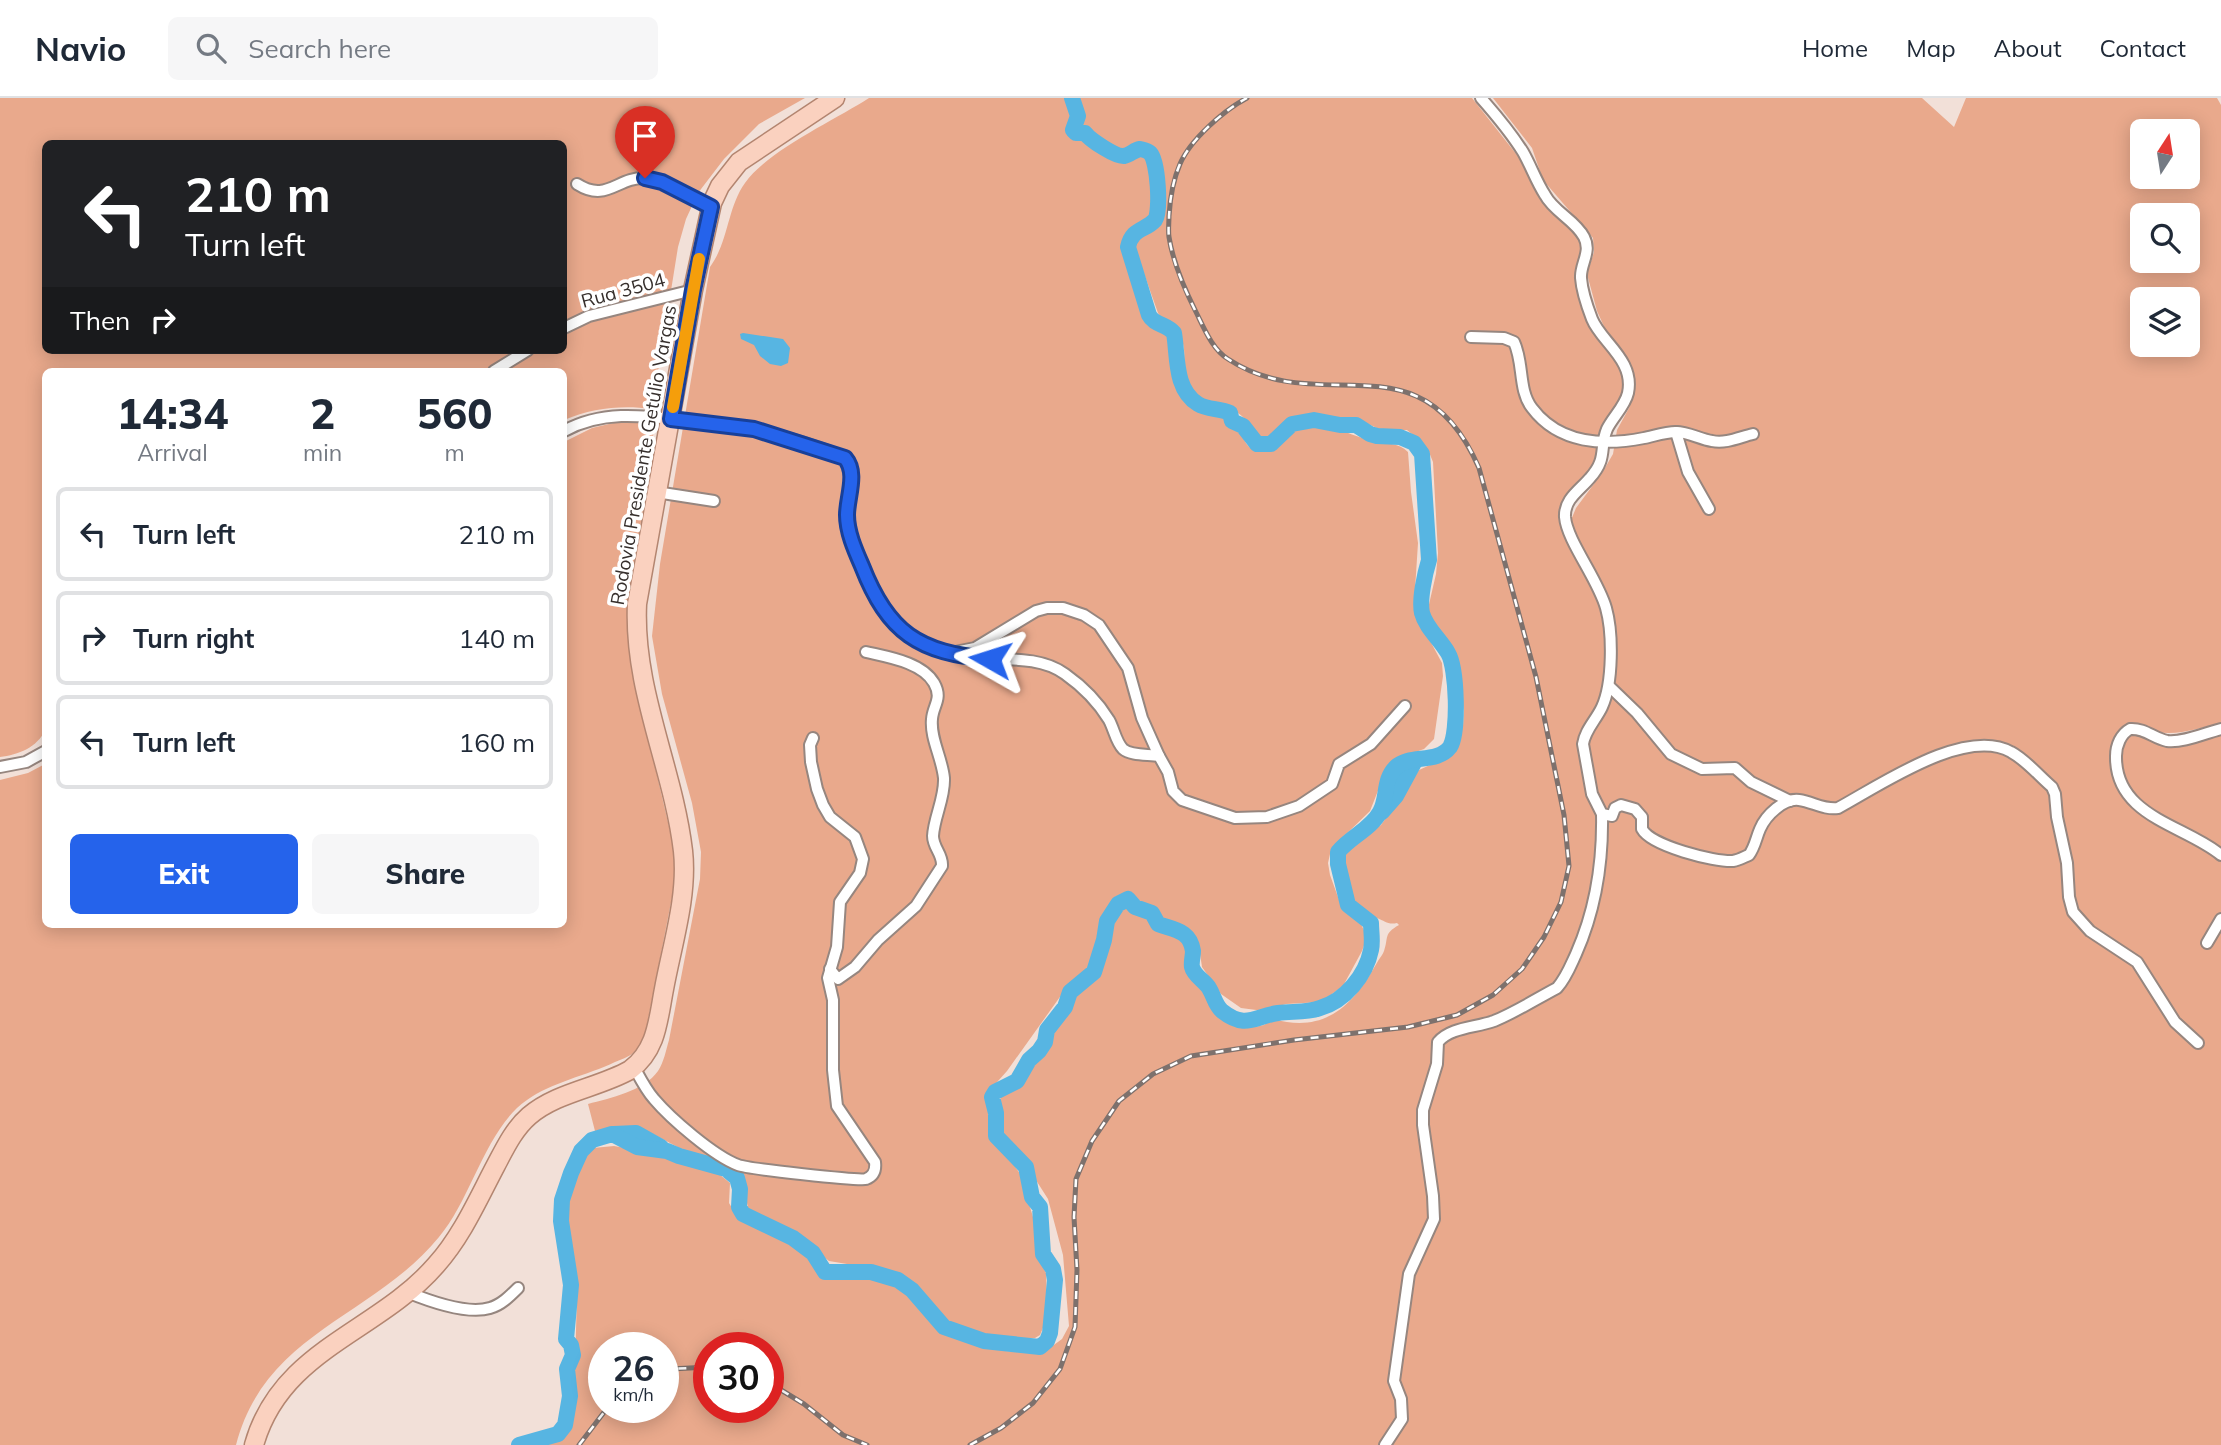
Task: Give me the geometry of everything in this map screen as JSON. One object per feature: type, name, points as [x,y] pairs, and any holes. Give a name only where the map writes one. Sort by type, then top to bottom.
[{"type":"main road","name":"Rodovia Presidente Getúlio Vargas","points":[[254,1445],[268,1408],[287,1382],[314,1359],[407,1292],[436,1266],[452,1246],[507,1144],[526,1118],[545,1105],[619,1076],[648,1054],[656,1033],[676,931],[684,870],[680,834],[647,701],[638,649],[637,604],[693,290],[711,207],[720,186],[739,162],[835,98]]},
{"type":"street","points":[[1385,1445],[1402,1419],[1401,1399],[1394,1387],[1394,1381],[1409,1275],[1434,1219],[1423,1110],[1437,1063],[1438,1042],[1449,1033],[1492,1022],[1509,1014],[1557,988],[1563,981],[1583,940],[1596,895],[1603,849],[1602,814],[1592,794],[1583,744],[1584,737],[1607,698],[1607,610],[1592,573],[1570,534],[1565,514],[1570,499],[1601,462],[1608,429],[1625,400],[1628,379],[1618,354],[1594,324],[1583,289],[1581,271],[1587,250],[1585,239],[1545,196],[1522,150],[1481,98]]},
{"type":"street","points":[[577,184],[590,190],[605,192],[627,181],[645,178],[662,182],[711,207]]},
{"type":"street","name":"Rua 3504","points":[[567,327],[589,316],[693,290]]},
{"type":"street","points":[[1471,338],[1504,338],[1514,342],[1525,394],[1531,407],[1558,431],[1581,440],[1635,439],[1676,432],[1722,442],[1753,434]]},
{"type":"street","points":[[511,367],[524,354]]},
{"type":"street","points":[[567,430],[608,416],[644,415],[754,429],[845,458],[850,469],[847,515],[849,530],[868,581],[890,621],[911,637],[948,653],[1046,664],[1062,672],[1102,710],[1122,748],[1159,756]]},
{"type":"street","points":[[1676,432],[1688,472],[1709,509]]},
{"type":"street","points":[[656,492],[714,501]]},
{"type":"street","points":[[948,653],[975,648],[1036,611],[1055,608],[1084,615],[1099,625],[1125,662],[1142,718],[1168,772],[1173,791],[1182,800],[1235,818],[1267,817],[1299,806],[1332,784],[1339,764],[1371,744],[1405,706]]},
{"type":"street","points":[[830,969],[838,979],[855,967],[878,940],[916,906],[942,866],[940,852],[933,839],[944,781],[932,721],[938,705],[936,687],[933,681],[917,668],[866,652]]},
{"type":"street","points":[[1609,686],[1637,713],[1671,754],[1702,769],[1735,768],[1751,782],[1790,801]]},
{"type":"street","points":[[2221,729],[2173,741],[2160,739],[2141,729],[2130,729],[2119,740],[2116,754],[2119,775],[2136,803],[2166,825],[2221,855]]},
{"type":"street","points":[[634,1067],[652,1098],[710,1147],[738,1165],[865,1180],[876,1169],[875,1162],[837,1106],[833,1070],[834,1000],[828,978],[837,947],[840,902],[860,873],[863,859],[855,837],[830,817],[823,805],[811,762],[810,745],[813,738]]},
{"type":"street","points":[[1602,814],[1612,816],[1615,808],[1620,805],[1635,809],[1641,813],[1642,830],[1650,838],[1692,855],[1734,861],[1749,855],[1767,819],[1782,804],[1803,801],[1829,809],[1838,808],[1922,762],[1970,745],[1993,745],[2012,752],[2052,787],[2055,794],[2067,863],[2068,897],[2073,912],[2090,931],[2137,962],[2175,1021],[2198,1043]]},
{"type":"street","points":[[0,767],[26,762],[42,753]]},
{"type":"street","points":[[2207,943],[2221,919]]},
{"type":"street","points":[[407,1292],[432,1302],[489,1309],[503,1302],[518,1288]]},
{"type":"shaded area","points":[[0,98],[805,98],[759,124],[724,159],[698,193],[686,219],[678,247],[652,409],[607,408],[567,419],[567,368],[42,368],[42,736],[27,749],[0,757]]},
{"type":"shaded area","points":[[869,98],[1067,98],[1074,117],[1070,130],[1073,135],[1114,158],[1148,155],[1153,177],[1152,213],[1128,236],[1126,257],[1146,316],[1149,321],[1170,334],[1175,376],[1183,395],[1199,409],[1225,417],[1239,430],[1252,449],[1273,449],[1299,428],[1314,425],[1396,445],[1408,452],[1418,543],[1414,605],[1442,663],[1443,676],[1434,739],[1424,749],[1393,760],[1370,811],[1334,846],[1330,854],[1330,875],[1342,908],[1361,924],[1367,937],[1343,986],[1321,1002],[1286,1004],[1264,1011],[1241,1008],[1221,994],[1202,967],[1199,947],[1188,932],[1163,919],[1151,906],[1130,896],[1120,895],[1115,897],[1101,921],[1095,951],[1088,968],[1062,994],[1007,1071],[990,1090],[987,1103],[991,1137],[1020,1174],[1033,1217],[1038,1257],[1046,1273],[1045,1323],[1040,1335],[1035,1338],[995,1338],[956,1326],[944,1320],[920,1291],[901,1278],[871,1268],[829,1261],[798,1236],[754,1214],[748,1208],[742,1177],[723,1163],[687,1152],[653,1134],[638,1130],[625,1127],[595,1131],[588,1104],[636,1089],[652,1078],[660,1067],[669,1040],[700,879],[701,852],[692,803],[662,694],[652,636],[660,564],[710,267],[721,246],[739,193],[755,171],[802,137]]},
{"type":"shaded area","points":[[1076,98],[1472,98],[1517,155],[1522,156],[1579,236],[1578,291],[1582,307],[1592,332],[1616,361],[1623,379],[1624,390],[1594,465],[1562,502],[1558,516],[1563,527],[1571,520],[1576,508],[1613,454],[1617,430],[1629,408],[1635,383],[1625,355],[1607,333],[1597,311],[1587,274],[1594,252],[1593,238],[1543,180],[1532,148],[1493,98],[1922,98],[1954,127],[1966,98],[2217,98],[2221,105],[2221,724],[2182,732],[2157,732],[2155,739],[2221,731],[2221,1445],[540,1445],[559,1437],[566,1430],[574,1402],[577,1294],[575,1264],[565,1213],[578,1167],[593,1148],[614,1146],[659,1154],[714,1170],[730,1183],[729,1203],[735,1213],[760,1229],[788,1239],[812,1257],[822,1276],[836,1279],[853,1274],[878,1278],[901,1286],[944,1333],[965,1342],[1005,1351],[1041,1353],[1062,1339],[1069,1326],[1063,1255],[1048,1199],[1020,1155],[1001,1135],[999,1103],[1001,1097],[1026,1075],[1031,1062],[1046,1049],[1055,1025],[1072,998],[1098,977],[1109,941],[1108,925],[1121,906],[1128,905],[1134,911],[1146,912],[1162,930],[1182,936],[1188,948],[1189,970],[1209,991],[1214,1007],[1221,1015],[1239,1024],[1255,1027],[1273,1019],[1292,1023],[1309,1022],[1324,1019],[1337,1012],[1369,976],[1383,953],[1389,933],[1399,925],[1367,913],[1352,902],[1344,887],[1340,856],[1349,844],[1381,825],[1419,770],[1452,755],[1463,726],[1464,711],[1453,654],[1434,630],[1427,613],[1438,553],[1433,462],[1429,452],[1407,430],[1381,430],[1360,420],[1316,414],[1293,419],[1272,437],[1258,437],[1238,413],[1193,393],[1185,380],[1182,341],[1158,313],[1135,248],[1137,237],[1158,223],[1163,210],[1164,177],[1157,156],[1144,146],[1120,151],[1082,128]]},
{"type":"shaded area","points":[[622,421],[654,425],[650,470],[628,596],[628,631],[635,682],[675,852],[674,887],[645,1035],[641,1042],[629,1056],[536,1094],[513,1112],[490,1145],[461,1203],[439,1237],[413,1264],[296,1351],[271,1376],[250,1407],[236,1445],[0,1445],[0,780],[28,773],[42,766],[42,928],[567,928],[567,440],[592,428]]},
{"type":"water","points":[[740,334],[783,339],[790,348],[788,363],[781,366],[770,364],[760,356],[754,345],[741,339]]},
{"type":"waterway","points":[[519,1445],[558,1434],[565,1425],[570,1396],[567,1369],[573,1355],[571,1345],[566,1339],[571,1285],[561,1221],[562,1200],[581,1151],[592,1140],[612,1134],[637,1147],[667,1151],[726,1169],[737,1178],[740,1189],[739,1207],[743,1214],[793,1238],[813,1253],[825,1272],[871,1272],[898,1280],[912,1290],[944,1327],[984,1341],[1040,1347],[1047,1341],[1050,1333],[1055,1280],[1053,1269],[1043,1254],[1040,1207],[1032,1197],[1026,1167],[996,1136],[996,1113],[992,1097],[995,1092],[1017,1081],[1029,1060],[1045,1042],[1047,1030],[1065,1007],[1070,992],[1094,972],[1107,921],[1118,904],[1128,899],[1135,907],[1152,913],[1158,924],[1185,935],[1193,951],[1193,970],[1209,988],[1220,1009],[1238,1020],[1310,1011],[1329,1005],[1353,986],[1364,969],[1371,950],[1371,923],[1348,905],[1338,864],[1338,852],[1376,818],[1382,807],[1389,777],[1396,767],[1445,752],[1450,747],[1455,728],[1455,685],[1451,661],[1427,624],[1421,608],[1429,560],[1422,454],[1414,443],[1400,437],[1377,436],[1356,425],[1314,420],[1292,424],[1271,444],[1257,444],[1243,426],[1232,421],[1230,413],[1202,406],[1190,398],[1178,372],[1174,333],[1149,315],[1128,247],[1133,236],[1151,224],[1157,215],[1158,186],[1153,158],[1149,152],[1140,149],[1120,156],[1103,148],[1085,133],[1076,133],[1073,130],[1078,116],[1072,98]]},
{"type":"waterway","points":[[1382,812],[1396,796],[1415,761]]},
{"type":"waterway","points":[[614,1134],[636,1133],[661,1147]]},
{"type":"railway","points":[[970,1445],[1001,1428],[1033,1403],[1060,1369],[1075,1327],[1076,1179],[1092,1141],[1119,1101],[1153,1074],[1191,1056],[1294,1040],[1408,1027],[1457,1015],[1493,995],[1522,969],[1544,937],[1561,902],[1569,866],[1564,815],[1536,677],[1479,468],[1455,427],[1428,402],[1398,390],[1299,383],[1263,376],[1228,359],[1217,350],[1209,338],[1183,285],[1173,256],[1169,232],[1171,196],[1178,170],[1191,145],[1218,118],[1247,98]]},
{"type":"railway","points":[[679,1369],[693,1368]]},
{"type":"railway","points":[[784,1392],[843,1435],[867,1445]]},
{"type":"railway","points":[[579,1445],[596,1423]]},
{"type":"slow traffic","points":[[673,407],[699,259]]},
{"type":"route","points":[[645,178],[662,182],[711,207],[693,290],[671,419],[754,429],[845,458],[849,462],[851,483],[847,515],[849,530],[868,581],[890,621],[911,637],[942,652],[990,659]]}]
